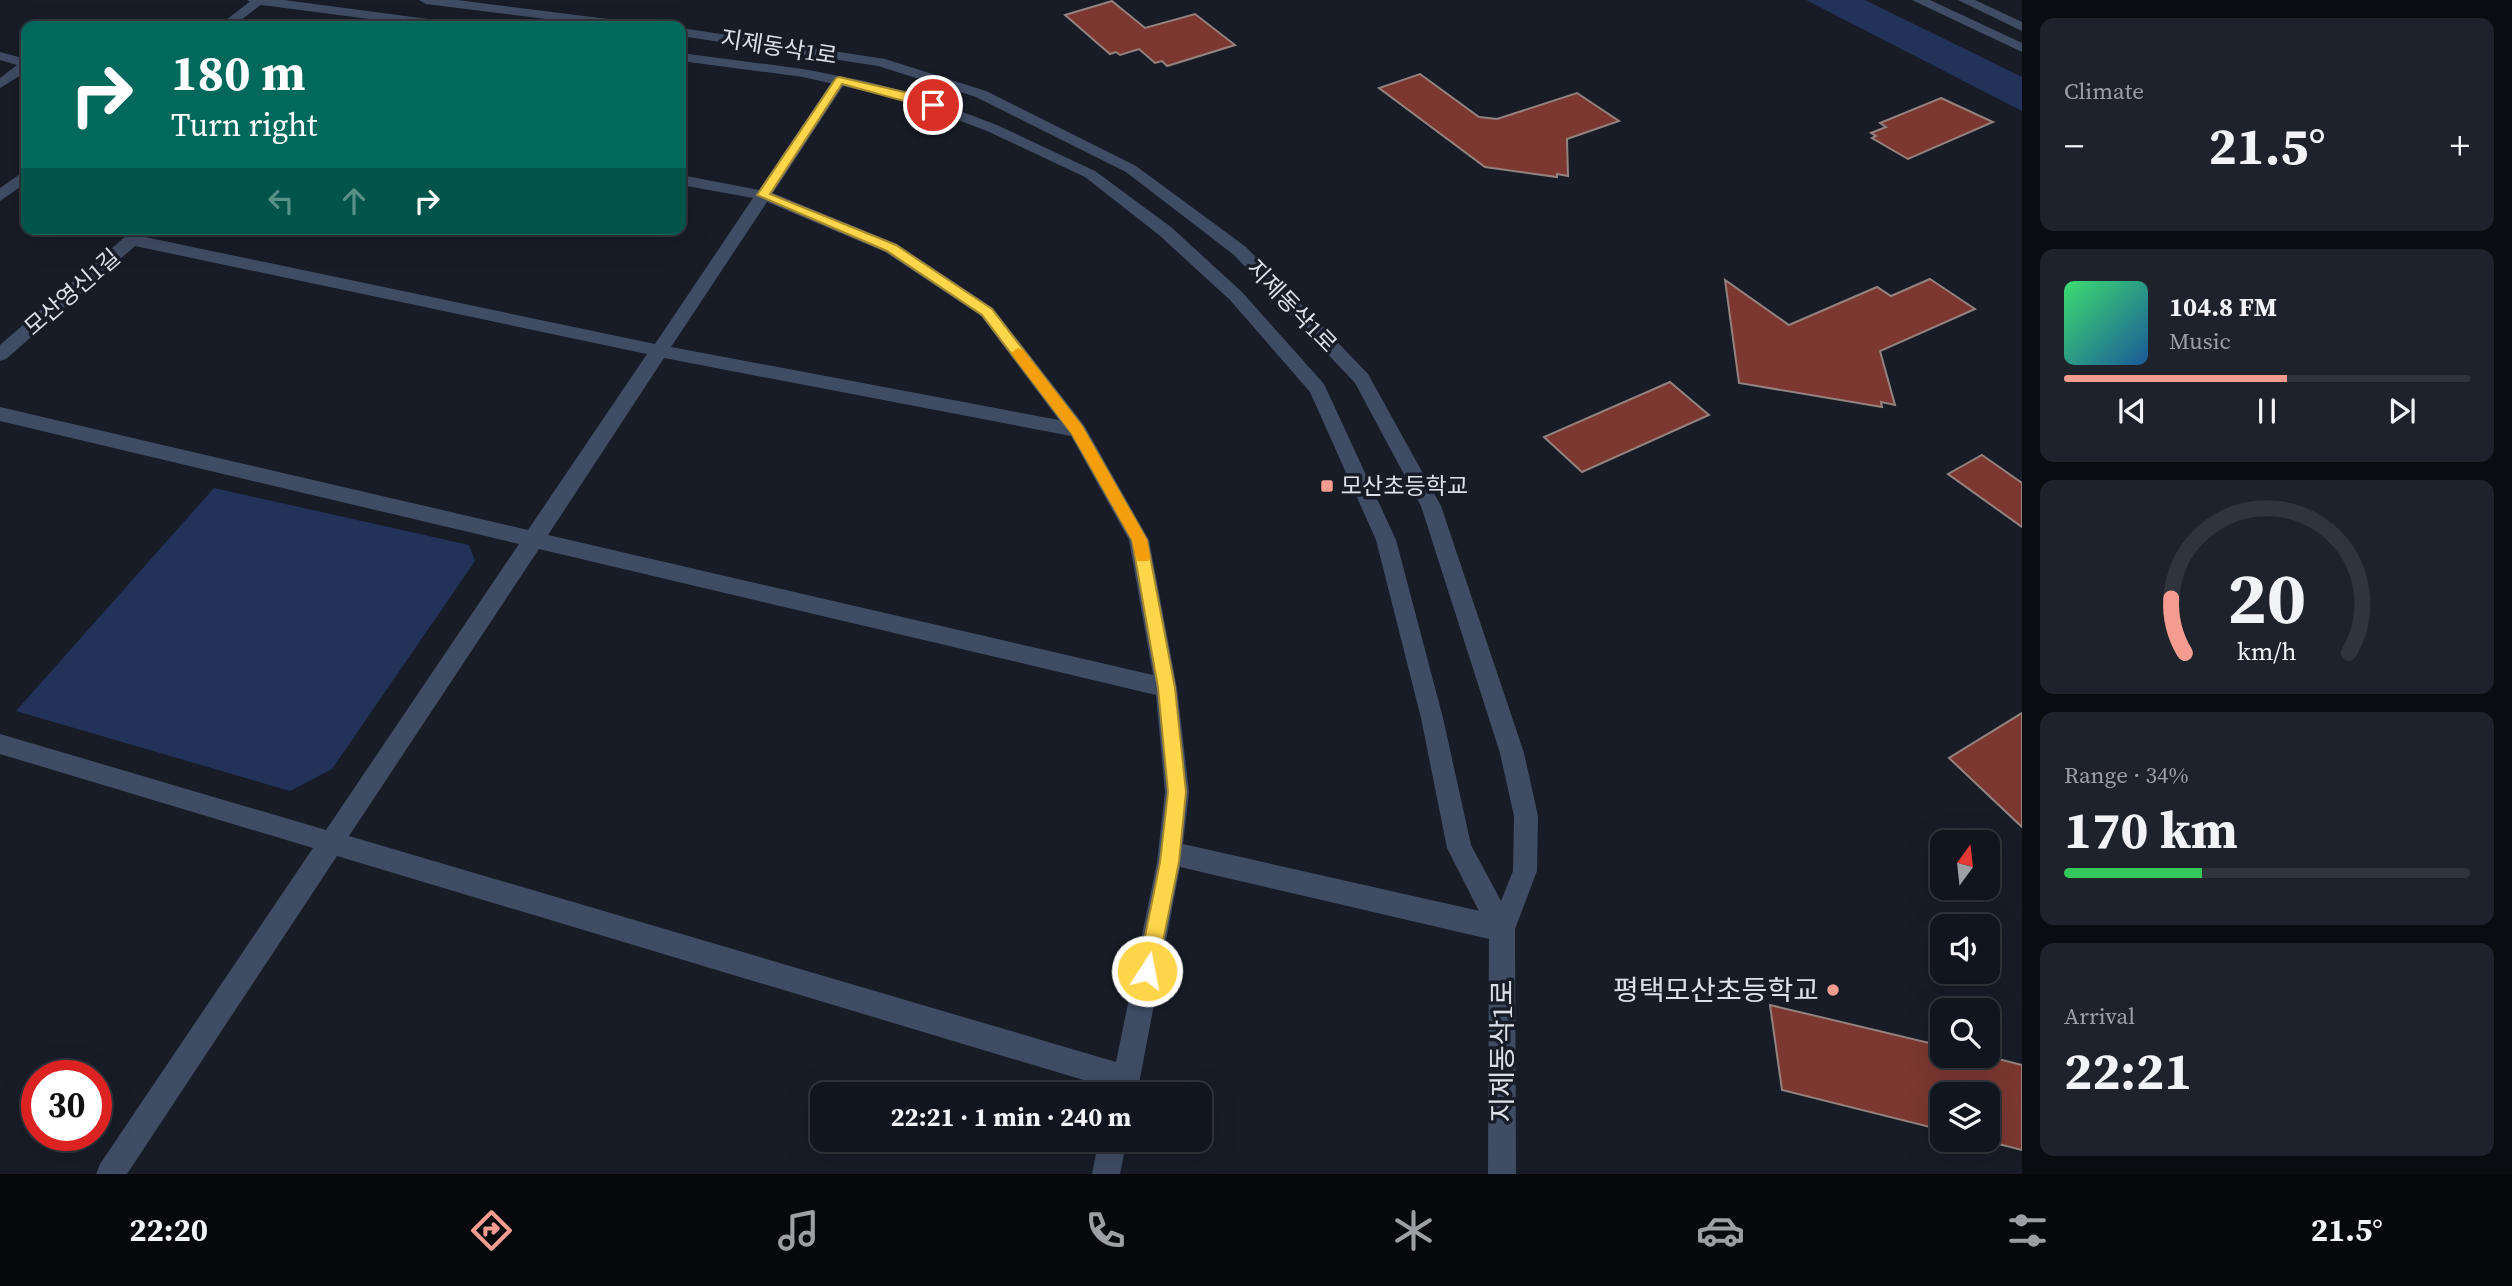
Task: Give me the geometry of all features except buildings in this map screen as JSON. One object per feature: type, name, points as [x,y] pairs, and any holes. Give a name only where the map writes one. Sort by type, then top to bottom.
[{"type":"street","points":[[231,21],[258,0],[414,21]]},
{"type":"street","points":[[426,0],[592,21]]},
{"type":"street","points":[[1919,0],[2022,48]]},
{"type":"street","points":[[1965,0],[2022,27]]},
{"type":"street","name":"지제동삭1로","points":[[686,33],[880,62],[981,94],[1131,169],[1240,251],[1362,379],[1431,506],[1512,753],[1526,816],[1525,872],[1502,929],[1502,1174]]},
{"type":"street","points":[[0,57],[21,62]]},
{"type":"street","name":"지제동삭1로","points":[[686,58],[839,80],[913,98],[992,128],[1090,174],[1165,231],[1236,296],[1318,389],[1386,540],[1432,718],[1459,848],[1502,929]]},
{"type":"street","points":[[0,84],[21,70]]},
{"type":"street","points":[[110,1174],[661,351],[839,80]]},
{"type":"street","points":[[0,196],[21,179]]},
{"type":"street","points":[[686,181],[763,195],[891,248],[987,312],[1077,430],[1139,540],[1166,688],[1177,792],[1171,853],[1125,1082]]},
{"type":"street","points":[[139,235],[661,351],[1077,430]]},
{"type":"street","name":"모산영신1길","points":[[0,355],[139,235]]},
{"type":"street","points":[[0,414],[1166,688]]},
{"type":"street","points":[[0,744],[1111,1082]]},
{"type":"street","points":[[1171,853],[1502,929]]},
{"type":"street","points":[[1106,1174],[1110,1152]]},
{"type":"shaded area","points":[[1806,0],[1865,0],[2022,77],[2022,111]]},
{"type":"shaded area","points":[[214,488],[469,545],[475,561],[332,769],[290,791],[16,711]]},
{"type":"slow traffic","points":[[1018,353],[1077,430],[1139,540],[1142,557]]},
{"type":"place","name":"모산초등학교","points":[[1327,486]]},
{"type":"place","name":"평택모산초등학교","points":[[1833,990]]},
{"type":"route","points":[[933,105],[839,80],[763,195],[891,248],[987,312],[1077,430],[1139,540],[1166,688],[1177,792],[1169,862],[1147,971]]}]
